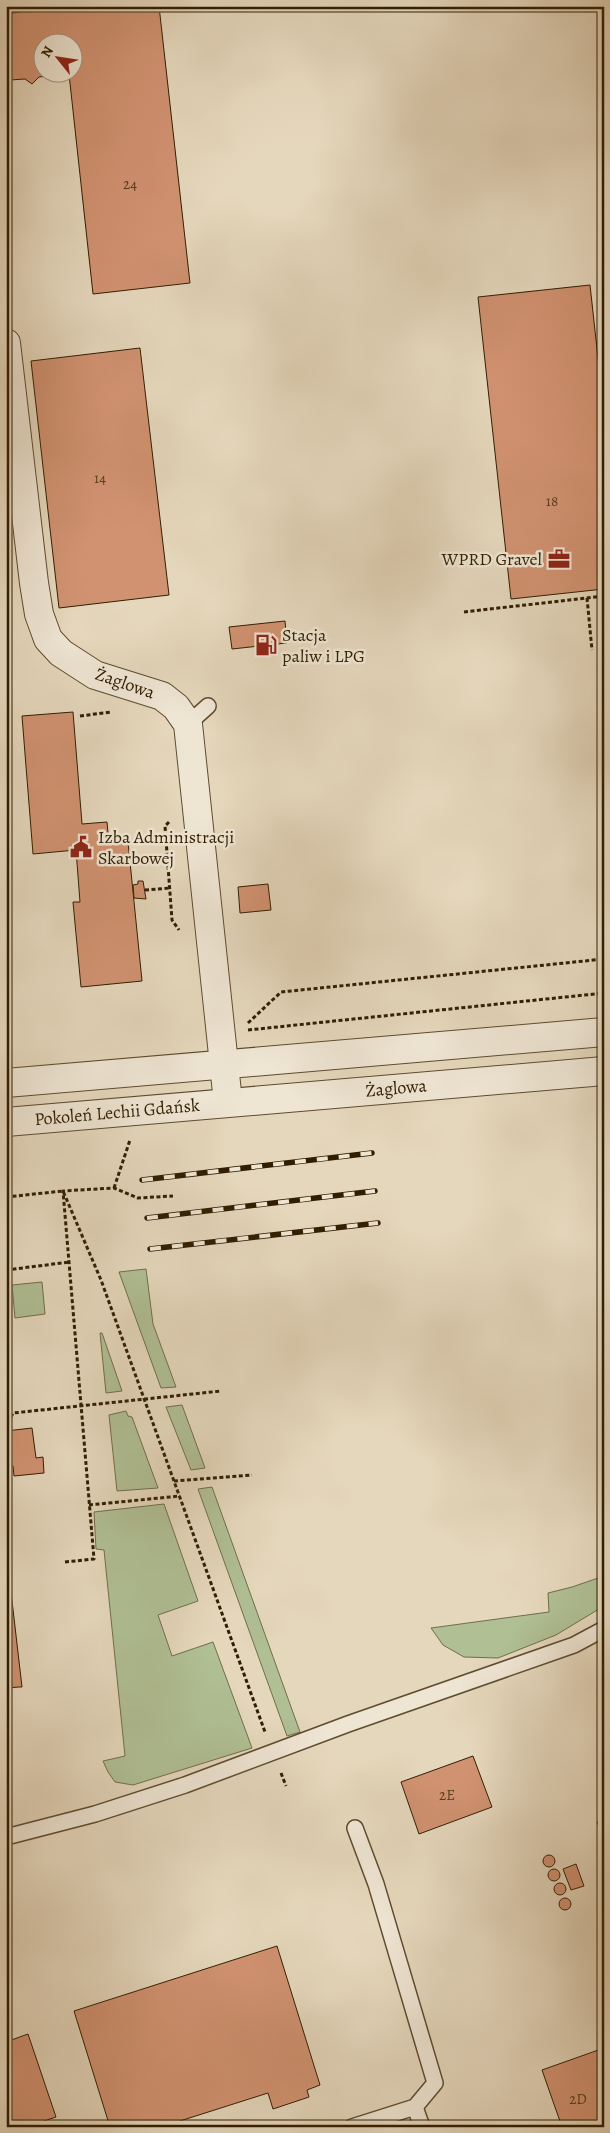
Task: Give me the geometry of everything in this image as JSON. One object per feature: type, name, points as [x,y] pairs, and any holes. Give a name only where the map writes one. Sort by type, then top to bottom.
[{"type":"street","name":"Żaglowa","points":[[6,343],[34,583],[39,614],[48,639],[61,653],[96,675],[162,696],[176,707],[198,715],[228,1102],[604,1071]]},
{"type":"street","points":[[6,1083],[604,1032]]},
{"type":"street","name":"Pokoleń Lechii Gdańsk","points":[[6,1122],[228,1102]]},
{"type":"lane","points":[[6,1836],[95,1814],[185,1785],[348,1724],[574,1645],[604,1629]]},
{"type":"lane","points":[[352,2127],[415,2107],[436,2083],[376,1884],[355,1828]]},
{"type":"lane","points":[[415,2107],[422,2127]]},
{"type":"path","points":[[464,612],[604,596]]},
{"type":"path","points":[[587,598],[592,650]]},
{"type":"path","points":[[80,716],[118,712]]},
{"type":"path","points":[[170,820],[166,826],[172,920]]},
{"type":"path","points":[[145,890],[170,888]]},
{"type":"path","points":[[604,960],[281,992],[241,1030],[604,993]]},
{"type":"path","points":[[114,1188],[132,1135]]},
{"type":"path","points":[[6,1197],[114,1188],[138,1198],[173,1196]]},
{"type":"path","points":[[63,1192],[94,1559],[65,1562]]},
{"type":"path","points":[[63,1192],[101,1280],[274,1752]]},
{"type":"path","points":[[6,1270],[70,1262]]},
{"type":"path","points":[[10,1430],[10,1419],[13,1413],[222,1391]]},
{"type":"path","points":[[174,1481],[252,1475]]},
{"type":"path","points":[[89,1505],[180,1496]]},
{"type":"green space","points":[[146,1269],[153,1324],[176,1387],[161,1388],[119,1272]]},
{"type":"green space","points":[[42,1282],[45,1314],[15,1318],[12,1285]]},
{"type":"green space","points":[[100,1333],[102,1333],[122,1391],[106,1393]]},
{"type":"green space","points":[[182,1405],[205,1468],[191,1470],[166,1407]]},
{"type":"green space","points":[[126,1411],[128,1416],[132,1417],[158,1488],[117,1491],[109,1415]]},
{"type":"green space","points":[[212,1487],[300,1732],[287,1736],[198,1489]]},
{"type":"green space","points":[[164,1504],[198,1601],[158,1615],[172,1656],[213,1642],[252,1748],[133,1785],[115,1782],[103,1761],[125,1756],[104,1550],[96,1549],[94,1512]]},
{"type":"green space","points":[[604,1576],[604,1606],[556,1635],[498,1658],[464,1657],[443,1645],[431,1628],[549,1612],[548,1593]]},
{"type":"building","points":[[61,6],[159,6],[190,283],[93,294],[70,82],[82,82],[82,32],[32,32],[32,82],[34,82],[32,84],[25,79],[10,80],[6,46],[6,14]]},
{"type":"building","points":[[590,285],[604,413],[604,589],[511,599],[478,297]]},
{"type":"building","points":[[140,348],[169,595],[59,608],[31,361]]},
{"type":"building","points":[[285,621],[287,643],[232,649],[229,627]]},
{"type":"building","name":"Izba Administracji Skarbowej","points":[[73,712],[82,824],[107,822],[109,843],[128,842],[142,981],[81,987],[73,902],[80,902],[76,850],[33,854],[22,716]]},
{"type":"building","points":[[138,881],[143,881],[146,899],[134,898],[133,885],[138,884]]},
{"type":"building","points":[[268,884],[271,910],[240,913],[238,887]]},
{"type":"building","points":[[32,1428],[36,1458],[43,1457],[44,1473],[14,1476],[13,1466],[6,1467],[6,1431]]},
{"type":"building","points":[[6,1549],[22,1687],[6,1688]]},
{"type":"building","points":[[473,1756],[492,1807],[419,1834],[401,1782]]},
{"type":"building","points":[[604,1820],[604,1840],[597,1822]]},
{"type":"building","points":[[547,1855],[551,1855],[555,1861],[551,1867],[547,1867],[543,1863],[543,1859]]},
{"type":"building","points":[[576,1864],[584,1886],[571,1890],[563,1869]]},
{"type":"building","points":[[552,1869],[556,1869],[560,1875],[556,1881],[552,1881],[548,1877],[548,1873]]},
{"type":"building","points":[[558,1883],[562,1883],[566,1889],[562,1895],[558,1895],[554,1891],[554,1887]]},
{"type":"building","points":[[563,1898],[567,1898],[571,1904],[567,1910],[563,1910],[559,1906],[559,1902]]},
{"type":"building","points":[[277,1946],[320,2085],[307,2090],[309,2097],[273,2109],[268,2093],[161,2127],[110,2127],[74,2011]]},
{"type":"building","points":[[28,2034],[56,2117],[26,2127],[6,2127],[6,2042]]},
{"type":"building","points":[[604,2048],[604,2127],[562,2127],[542,2070]]},
{"type":"railway","points":[[142,1180],[372,1153]]},
{"type":"railway","points":[[147,1218],[375,1191]]},
{"type":"railway","points":[[150,1249],[378,1223]]},
{"type":"place","name":"WPRD Gravel","points":[[559,559]]},
{"type":"place","name":"Stacja paliw i LPG","points":[[266,645]]},
{"type":"place","name":"Izba Administracji Skarbowej","points":[[81,847]]}]
